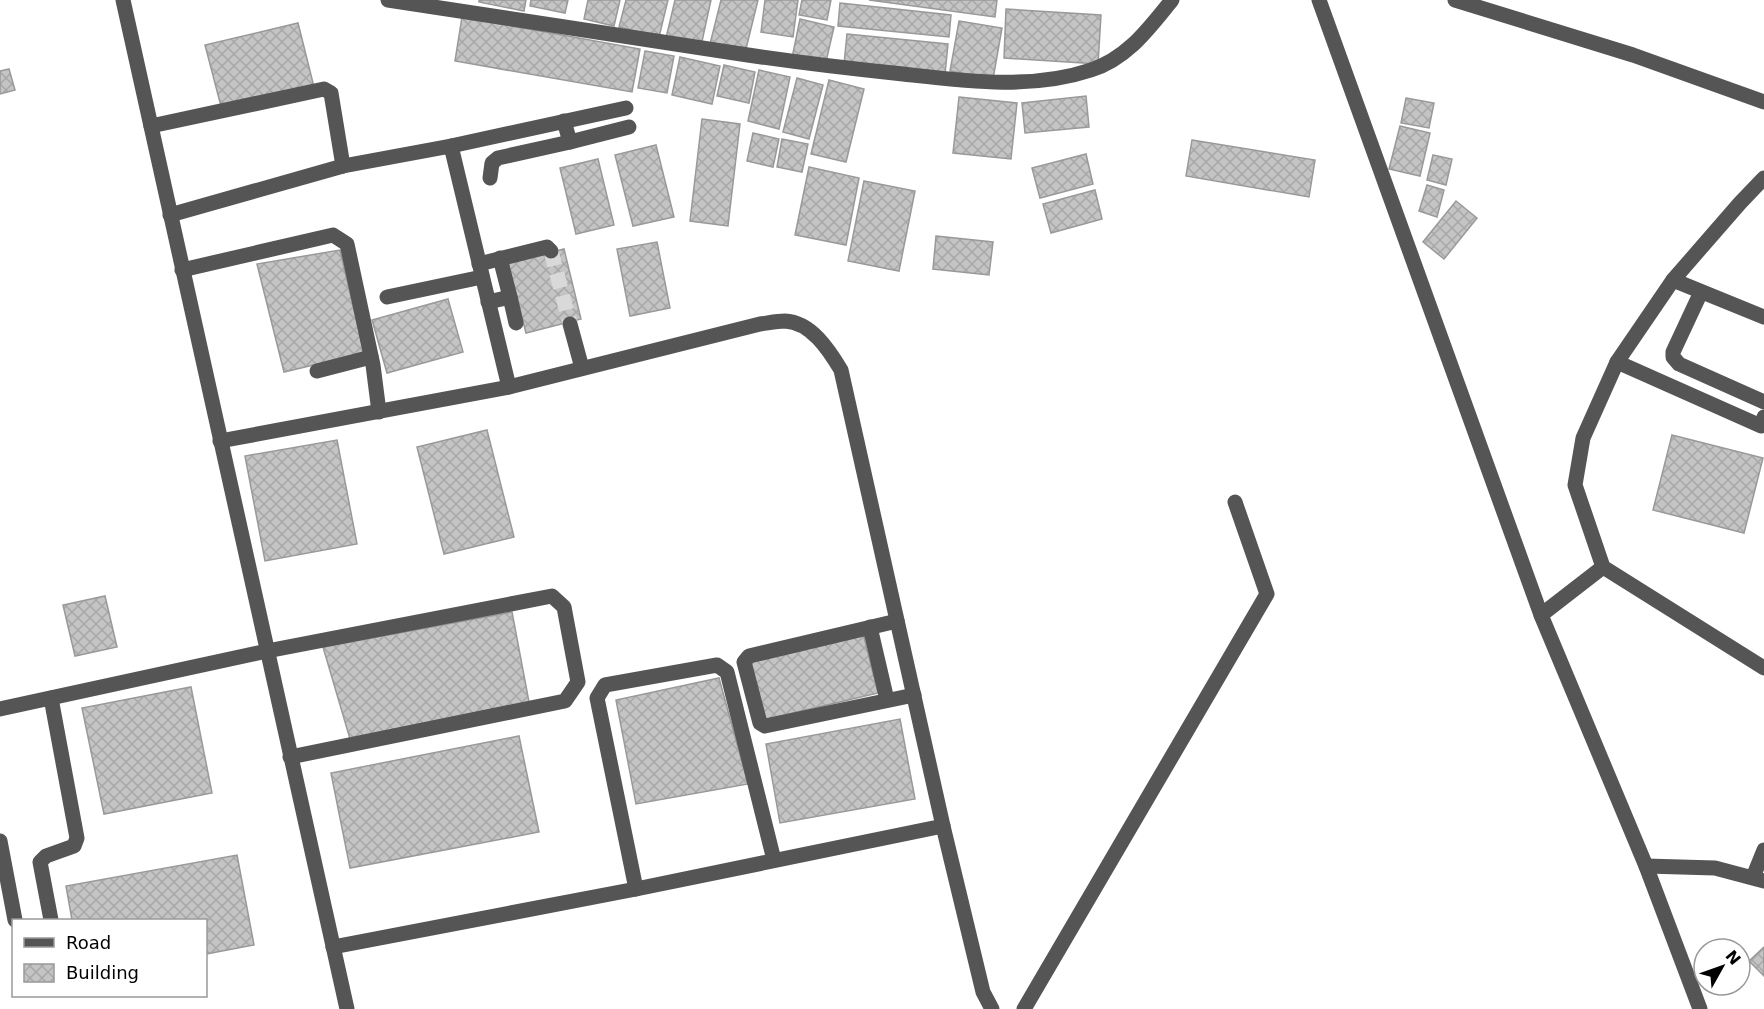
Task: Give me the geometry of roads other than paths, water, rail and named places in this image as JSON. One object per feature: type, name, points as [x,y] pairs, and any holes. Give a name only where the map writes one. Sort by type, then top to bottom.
[{"type":"street","points":[[123,0],[346,1009]]},
{"type":"street","points":[[388,0],[816,66],[970,81],[1014,82],[1064,78],[1102,65],[1136,43],[1172,0]]},
{"type":"street","points":[[1319,0],[1541,615],[1646,866],[1700,1009]]},
{"type":"street","points":[[1455,0],[1633,55],[1764,102]]},
{"type":"street","points":[[151,126],[324,89],[331,93],[343,166]]},
{"type":"street","points":[[170,215],[343,166],[451,146],[626,108]]},
{"type":"street","points":[[564,121],[570,142]]},
{"type":"street","points":[[490,178],[492,163],[498,158],[629,127]]},
{"type":"street","points":[[451,146],[509,387]]},
{"type":"street","points":[[1764,178],[1672,280],[1617,362],[1583,438],[1575,485],[1603,567],[1764,668]]},
{"type":"street","points":[[182,270],[333,235],[347,244],[371,357],[379,412]]},
{"type":"street","points":[[387,297],[481,270],[500,258],[547,247],[551,251]]},
{"type":"street","points":[[500,258],[516,322]]},
{"type":"street","points":[[1672,280],[1764,317]]},
{"type":"street","points":[[1701,292],[1673,352],[1673,357],[1679,364],[1764,402]]},
{"type":"street","points":[[489,302],[510,297]]},
{"type":"street","points":[[220,441],[509,387],[760,324],[786,321],[806,328],[828,348],[841,370],[943,826],[983,992],[992,1009]]},
{"type":"street","points":[[570,324],[582,368]]},
{"type":"street","points":[[317,371],[371,357]]},
{"type":"street","points":[[1617,362],[1761,426],[1764,417]]},
{"type":"street","points":[[1024,1009],[1267,594],[1235,502]]},
{"type":"street","points":[[1541,615],[1603,567]]},
{"type":"street","points":[[0,709],[267,651],[552,596],[564,607],[578,681],[565,701],[290,757]]},
{"type":"street","points":[[897,621],[749,656],[744,662],[760,723],[765,726],[914,695]]},
{"type":"street","points":[[870,627],[887,700]]},
{"type":"street","points":[[636,889],[597,698],[605,685],[717,664],[727,672],[774,861]]},
{"type":"street","points":[[51,698],[77,838],[74,846],[46,856],[40,862],[51,919]]},
{"type":"street","points":[[333,947],[636,889],[943,826]]},
{"type":"street","points":[[0,841],[15,919]]},
{"type":"street","points":[[1646,866],[1715,868],[1758,879],[1764,850]]},
{"type":"tunnel","points":[[551,251],[570,324]]}]
